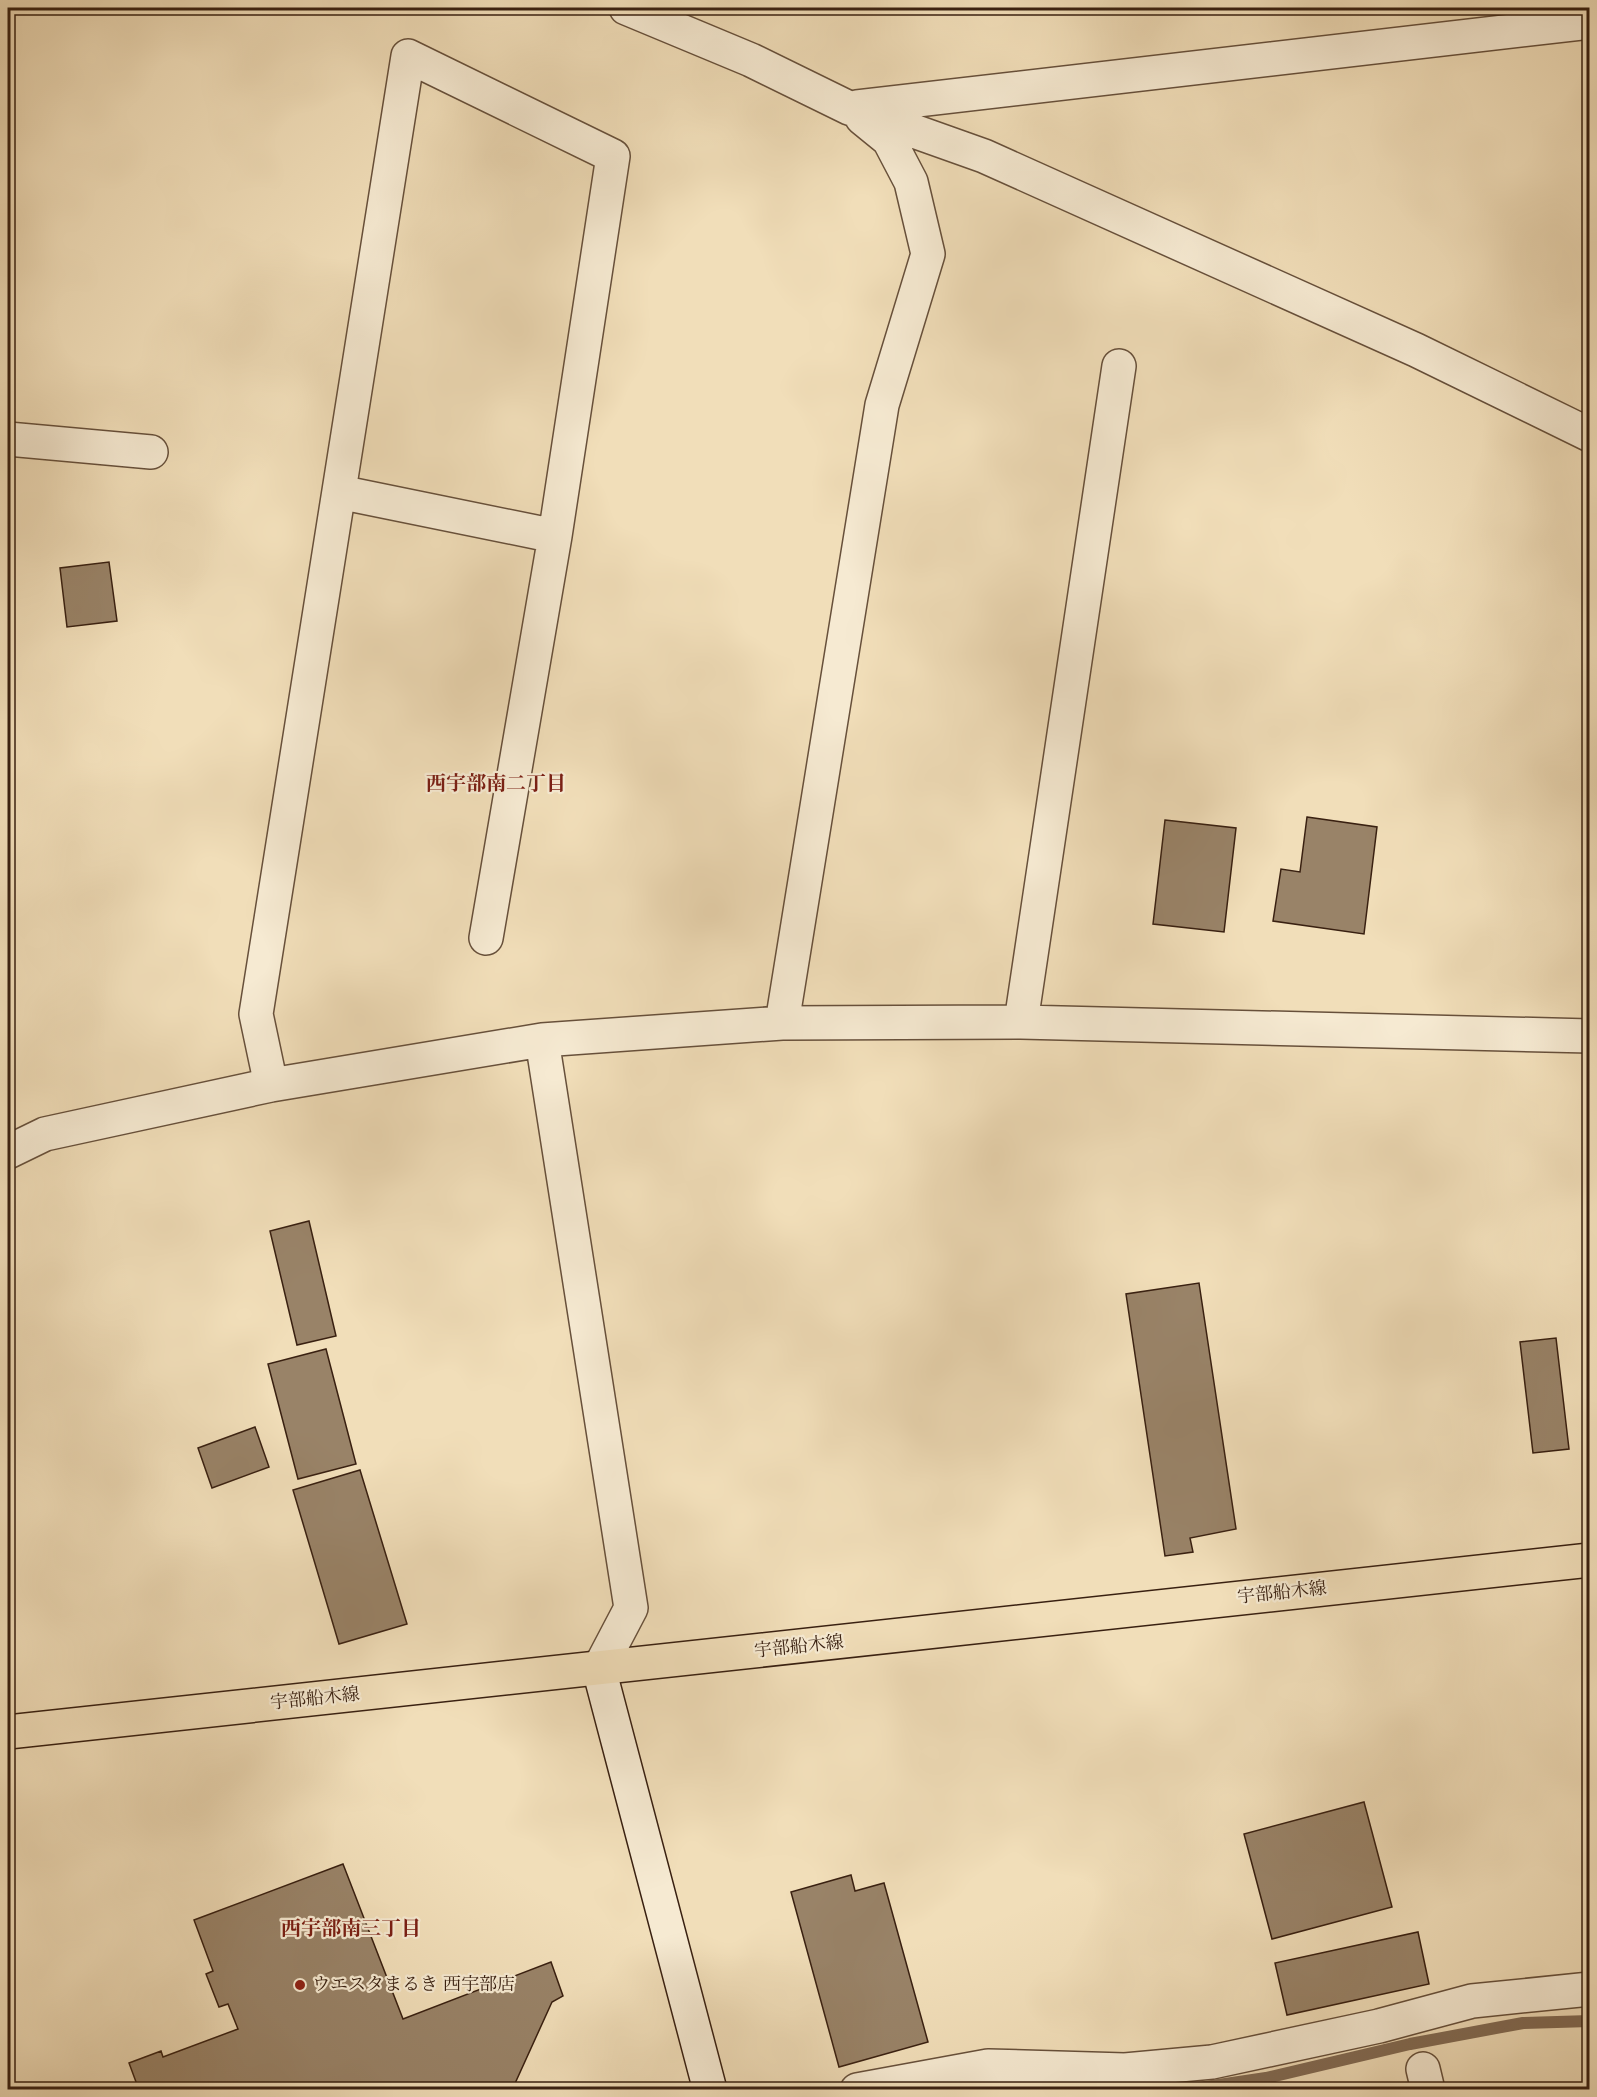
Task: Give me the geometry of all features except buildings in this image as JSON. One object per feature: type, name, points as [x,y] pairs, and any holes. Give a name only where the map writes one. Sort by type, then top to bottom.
[{"type":"main road","name":"宇部船木線","points":[[8,1732],[1590,1560]]},
{"type":"street","points":[[626,8],[751,60],[849,108],[984,156],[1416,350],[1590,435]]},
{"type":"street","points":[[849,108],[1590,22]]},
{"type":"street","points":[[272,1084],[256,1014],[408,56],[613,156],[555,536],[486,938]]},
{"type":"street","points":[[782,1023],[882,405],[928,254],[911,182],[889,140],[849,108]]},
{"type":"street","points":[[1021,1022],[1119,366]]},
{"type":"street","points":[[8,440],[151,452]]},
{"type":"street","points":[[339,492],[555,536]]},
{"type":"street","points":[[8,1152],[45,1134],[272,1084],[542,1041],[782,1023],[1021,1022],[1590,1036]]},
{"type":"street","points":[[542,1041],[631,1608],[599,1669],[710,2090]]},
{"type":"street","points":[[857,2090],[988,2066],[1125,2070],[1212,2062],[1379,2026],[1472,2001],[1590,1989]]},
{"type":"waterway","points":[[1185,2090],[1266,2078],[1410,2044],[1523,2023],[1590,2021]]},
{"type":"place","name":"ウエスタまるき 西宇部店","points":[[300,1985]]},
{"type":"district","name":"西宇部南二丁目","points":[[496,785]]},
{"type":"district","name":"西宇部南三丁目","points":[[351,1930]]}]
